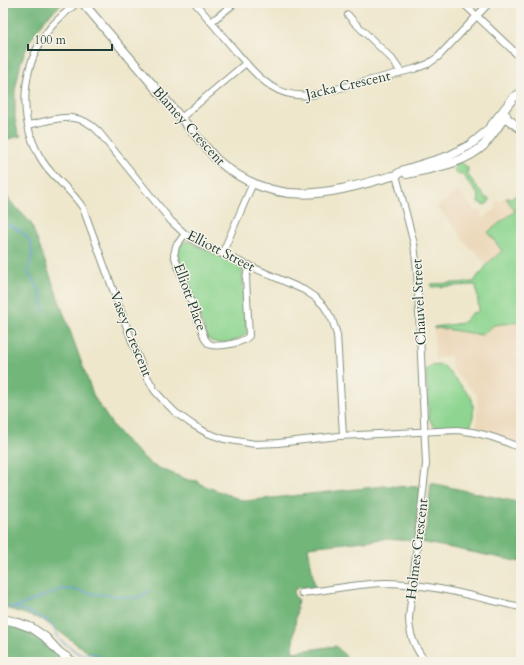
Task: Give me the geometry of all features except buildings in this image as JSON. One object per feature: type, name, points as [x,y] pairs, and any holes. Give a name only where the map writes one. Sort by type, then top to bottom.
[{"type":"street","name":"Vasey Crescent","points":[[77,3],[50,29],[40,44],[32,61],[25,92],[28,125],[33,143],[44,164],[77,199],[83,208],[141,365],[154,388],[170,408],[186,421],[201,430],[219,438],[240,443],[267,444],[343,435],[457,430],[486,434],[521,448]]},
{"type":"street","name":"Blamey Crescent","points":[[83,3],[219,161],[233,172],[253,183],[282,193],[316,194],[330,192],[396,175],[407,169],[432,165],[452,157],[467,147],[481,141]]},
{"type":"street","name":"Jacka Crescent","points":[[195,3],[260,78],[269,86],[281,92],[297,95],[317,94],[421,67],[435,59],[489,3]]},
{"type":"street","points":[[212,22],[235,3]]},
{"type":"street","points":[[463,3],[521,58]]},
{"type":"street","points":[[348,15],[394,62],[401,72]]},
{"type":"street","points":[[181,118],[246,63]]},
{"type":"street","name":"Blamey Crescent","points":[[452,157],[463,158],[481,141],[521,93]]},
{"type":"street","points":[[505,114],[521,123]]},
{"type":"street","points":[[505,114],[521,128]]},
{"type":"street","name":"Elliott Street","points":[[28,125],[68,117],[79,118],[89,123],[98,131],[171,221],[186,234],[202,245],[308,293],[321,303],[331,317],[338,341],[343,435]]},
{"type":"street","name":"Chauvel Street","points":[[396,175],[413,238],[416,255],[425,432]]},
{"type":"street","points":[[222,254],[253,183]]},
{"type":"street","name":"Elliott Place","points":[[186,234],[176,246],[174,254],[205,339],[210,344],[216,345],[239,342],[249,336],[246,278],[248,265]]},
{"type":"street","name":"Holmes Crescent","points":[[425,432],[426,476],[412,585],[409,628],[415,645],[426,662]]},
{"type":"street","points":[[302,593],[377,584],[412,585],[521,607]]},
{"type":"street","points":[[3,619],[32,628],[45,637],[59,652],[73,662]]},
{"type":"shaded area","points":[[458,190],[474,210],[481,211],[481,218],[495,209],[496,201],[502,201],[502,198],[506,198],[515,211],[489,232],[502,251],[486,265],[474,249],[472,251],[442,212],[436,208]]},
{"type":"shaded area","points":[[521,322],[521,445],[477,428],[477,395],[452,369],[451,356],[435,359],[434,329],[439,328],[482,335],[494,325]]},
{"type":"green space","points":[[3,3],[63,3],[46,18],[29,42],[21,62],[15,91],[15,118],[18,134],[21,136],[3,140]]},
{"type":"green space","points":[[461,162],[468,168],[467,174],[486,198],[490,199],[488,203],[484,205],[478,202],[479,196],[462,174],[455,173],[455,164]]},
{"type":"green space","points":[[3,191],[11,202],[31,223],[94,397],[113,426],[131,446],[152,465],[188,480],[198,481],[200,484],[244,501],[384,486],[421,487],[415,541],[383,539],[308,547],[315,588],[300,587],[294,590],[294,596],[298,599],[292,652],[336,646],[351,662],[102,662],[43,620],[3,607]]},
{"type":"green space","points":[[521,193],[521,322],[494,325],[482,335],[439,328],[434,329],[434,327],[462,323],[472,313],[479,310],[476,285],[431,287],[431,284],[474,282],[487,264],[502,251],[488,232],[515,211],[506,198],[511,198]]},
{"type":"green space","points":[[187,241],[237,264],[242,268],[247,332],[240,338],[228,342],[216,342],[208,339],[177,256],[179,247],[182,243]]},
{"type":"green space","points":[[430,366],[444,366],[471,397],[473,412],[472,421],[469,427],[438,428],[433,425],[429,419],[426,370]]},
{"type":"green space","points":[[431,483],[521,503],[521,562],[421,542],[427,525]]},
{"type":"green space","points":[[3,622],[28,630],[40,637],[67,662],[3,662]]},
{"type":"waterway","points":[[3,222],[22,232],[31,244],[32,255],[28,272],[40,291],[44,312]]},
{"type":"waterway","points":[[14,608],[62,589],[138,598],[149,591]]},
{"type":"waterway","points":[[3,605],[24,610],[46,620],[53,627],[60,640],[79,654],[96,654],[106,662]]}]
